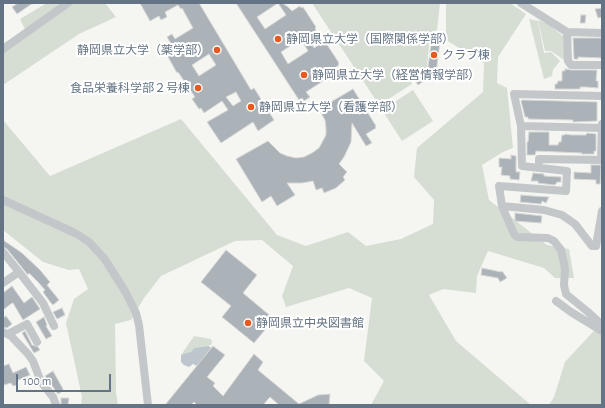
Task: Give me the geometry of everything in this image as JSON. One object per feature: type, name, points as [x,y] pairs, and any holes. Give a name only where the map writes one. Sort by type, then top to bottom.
[{"type":"street","points":[[3,49],[68,3]]},
{"type":"street","points":[[521,3],[567,32],[602,33]]},
{"type":"street","points":[[567,32],[568,61],[571,65],[602,65]]},
{"type":"street","points":[[602,96],[514,94],[521,126],[522,166],[567,171],[566,191],[499,186],[502,206],[514,234],[517,237],[548,238],[554,241],[561,250],[564,263],[564,285],[566,294],[602,325]]},
{"type":"street","points":[[539,162],[539,159],[601,160],[602,123]]},
{"type":"street","points":[[521,126],[602,128]]},
{"type":"street","points":[[3,200],[75,233],[89,242],[104,258],[125,291],[136,313],[139,325],[148,405]]},
{"type":"street","points":[[502,206],[544,210],[562,215],[575,224],[592,246],[596,246],[602,211]]},
{"type":"street","points":[[3,252],[43,303],[54,326]]},
{"type":"street","points":[[3,284],[19,272]]},
{"type":"street","points":[[556,301],[602,331]]},
{"type":"street","points":[[37,342],[27,324],[5,333],[34,361],[41,382],[53,397],[56,405]]},
{"type":"shaded area","points":[[47,3],[105,3],[116,17],[79,34],[3,85],[3,53],[28,35],[20,19]]},
{"type":"shaded area","points":[[312,3],[440,3],[437,30],[430,34],[427,67],[409,78],[412,84],[379,105]]},
{"type":"shaded area","points":[[446,3],[510,3],[526,14],[498,57],[497,83],[507,88],[513,148],[503,152],[482,165],[489,200],[547,245],[569,249],[574,278],[555,278],[544,268],[488,251],[477,276],[476,293],[443,289],[429,295],[456,341],[531,405],[371,405],[384,381],[364,361],[372,298],[349,288],[286,307],[282,296],[293,266],[262,240],[235,241],[161,276],[144,298],[131,320],[115,324],[116,392],[118,405],[81,405],[82,397],[66,323],[74,299],[88,289],[79,269],[69,270],[43,262],[3,230],[3,120],[50,176],[181,119],[277,235],[306,246],[348,232],[366,246],[401,239],[433,224],[434,200],[414,177],[417,148],[483,92],[484,63],[446,40]]},
{"type":"shaded area","points":[[529,19],[538,21],[544,53],[551,52],[560,61],[553,70],[552,76],[544,79]]},
{"type":"shaded area","points":[[538,20],[548,24],[565,39],[564,60],[551,51],[545,51]]},
{"type":"shaded area","points":[[413,90],[433,121],[402,141],[382,110]]},
{"type":"shaded area","points":[[602,322],[602,405],[549,405],[554,397],[565,362]]},
{"type":"shaded area","points":[[194,336],[211,339],[211,345],[194,348],[191,352],[181,355]]},
{"type":"shaded area","points":[[209,346],[211,348],[197,366],[193,364],[189,367],[181,362],[181,355],[191,352],[194,348]]},
{"type":"building","points":[[18,3],[33,3],[17,14],[12,7]]},
{"type":"building","points":[[140,3],[199,3],[251,90],[254,88],[274,120],[258,131],[253,122],[221,143],[207,122],[228,110],[222,101],[204,113],[201,108],[199,109],[192,99],[195,97],[178,72],[177,73],[162,46],[170,42],[167,37],[172,34],[175,39],[193,28],[182,8],[181,9],[178,5],[165,12],[167,17],[161,20],[159,16],[150,21]],"holes":[[[209,54],[216,65],[199,76],[192,65]],[[236,92],[241,101],[233,106],[226,97]]]},
{"type":"building","points":[[236,3],[278,3],[282,3],[292,11],[300,6],[301,8],[303,7],[316,27],[316,30],[302,39],[311,42],[314,48],[323,42],[324,44],[326,43],[339,65],[321,77],[323,81],[306,92],[310,97],[304,101],[302,98],[299,100]],"holes":[[[278,3],[286,15],[265,29],[257,17]],[[301,39],[308,51],[288,64],[281,52]]]},
{"type":"building","points":[[602,8],[602,17],[598,18],[595,9]]},
{"type":"building","points":[[581,15],[586,15],[585,23],[580,23]]},
{"type":"building","name":"クラブ棟","points":[[432,38],[438,38],[437,42],[440,42],[436,73],[418,85],[413,77],[428,67]]},
{"type":"building","points":[[573,38],[602,38],[602,58],[578,57],[578,59],[574,59]]},
{"type":"building","points":[[565,69],[597,70],[596,81],[598,81],[598,88],[580,87],[580,89],[555,89],[555,84],[557,84],[558,81],[562,81],[562,71],[565,71]]},
{"type":"building","points":[[353,89],[376,128],[366,134],[372,143],[366,146],[352,123],[351,142],[339,164],[347,172],[343,177],[345,180],[336,188],[324,193],[322,188],[316,190],[313,181],[287,183],[295,195],[277,206],[271,196],[262,202],[236,159],[268,141],[280,153],[287,156],[296,158],[304,157],[312,153],[319,148],[326,135],[325,120],[319,109]]},
{"type":"building","points":[[522,100],[597,102],[597,121],[573,122],[573,120],[528,119],[528,117],[525,117]]},
{"type":"building","points":[[529,132],[549,132],[549,145],[558,145],[559,142],[561,142],[562,135],[565,134],[596,134],[596,151],[594,151],[594,154],[582,154],[536,151],[535,155],[527,155]]},
{"type":"building","points":[[511,155],[516,156],[516,172],[520,172],[519,180],[510,179],[510,176],[501,175],[502,167],[499,167],[499,158],[511,159]]},
{"type":"building","points":[[591,165],[601,165],[600,184],[596,184],[596,180],[574,179],[574,172],[591,173]]},
{"type":"building","points":[[533,173],[544,174],[544,176],[561,177],[561,182],[557,182],[554,185],[531,181]]},
{"type":"building","points":[[521,195],[549,197],[546,203],[542,201],[541,204],[520,202]]},
{"type":"building","points":[[515,213],[542,216],[541,223],[515,221]]},
{"type":"building","points":[[3,240],[22,253],[40,270],[50,282],[47,285],[59,300],[53,305],[51,303],[43,292],[45,290],[29,273],[28,275],[7,249],[3,247]]},
{"type":"building","points":[[226,250],[257,275],[243,293],[274,319],[254,343],[222,317],[231,306],[201,282]]},
{"type":"building","points":[[482,268],[502,271],[507,278],[500,282],[498,278],[481,275]]},
{"type":"building","points":[[12,286],[24,303],[32,297],[40,309],[23,320],[13,303],[3,310],[3,293]]},
{"type":"building","points":[[62,308],[65,315],[57,319],[53,312]]},
{"type":"building","points":[[6,316],[12,324],[7,328],[3,327],[3,318]]},
{"type":"building","points":[[44,317],[46,326],[52,336],[46,339],[36,322]]},
{"type":"building","points":[[25,331],[32,345],[38,347],[40,350],[34,353],[22,333]]},
{"type":"building","points":[[213,346],[225,355],[207,377],[215,383],[213,386],[223,396],[254,354],[263,362],[258,370],[299,404],[318,395],[330,394],[329,405],[279,405],[270,397],[263,405],[197,405],[194,402],[191,405],[165,405]]},
{"type":"building","points":[[9,364],[13,373],[26,367],[30,375],[16,381],[18,385],[13,386],[11,383],[4,385],[3,366]]},
{"type":"building","points":[[53,371],[63,389],[63,391],[58,394],[45,376]]},
{"type":"building","points":[[61,398],[69,398],[68,405],[61,405]]},
{"type":"place","name":"静岡県立大学（国際関係学部）","points":[[278,39]]},
{"type":"place","name":"静岡県立大学（薬学部）","points":[[217,50]]},
{"type":"place","name":"クラブ棟","points":[[434,55]]},
{"type":"place","name":"静岡県立大学（経営情報学部）","points":[[304,75]]},
{"type":"place","name":"食品栄養科学部２号棟","points":[[198,88]]},
{"type":"place","name":"静岡県立大学（看護学部）","points":[[251,107]]},
{"type":"place","name":"静岡県立中央図書館","points":[[248,323]]}]
